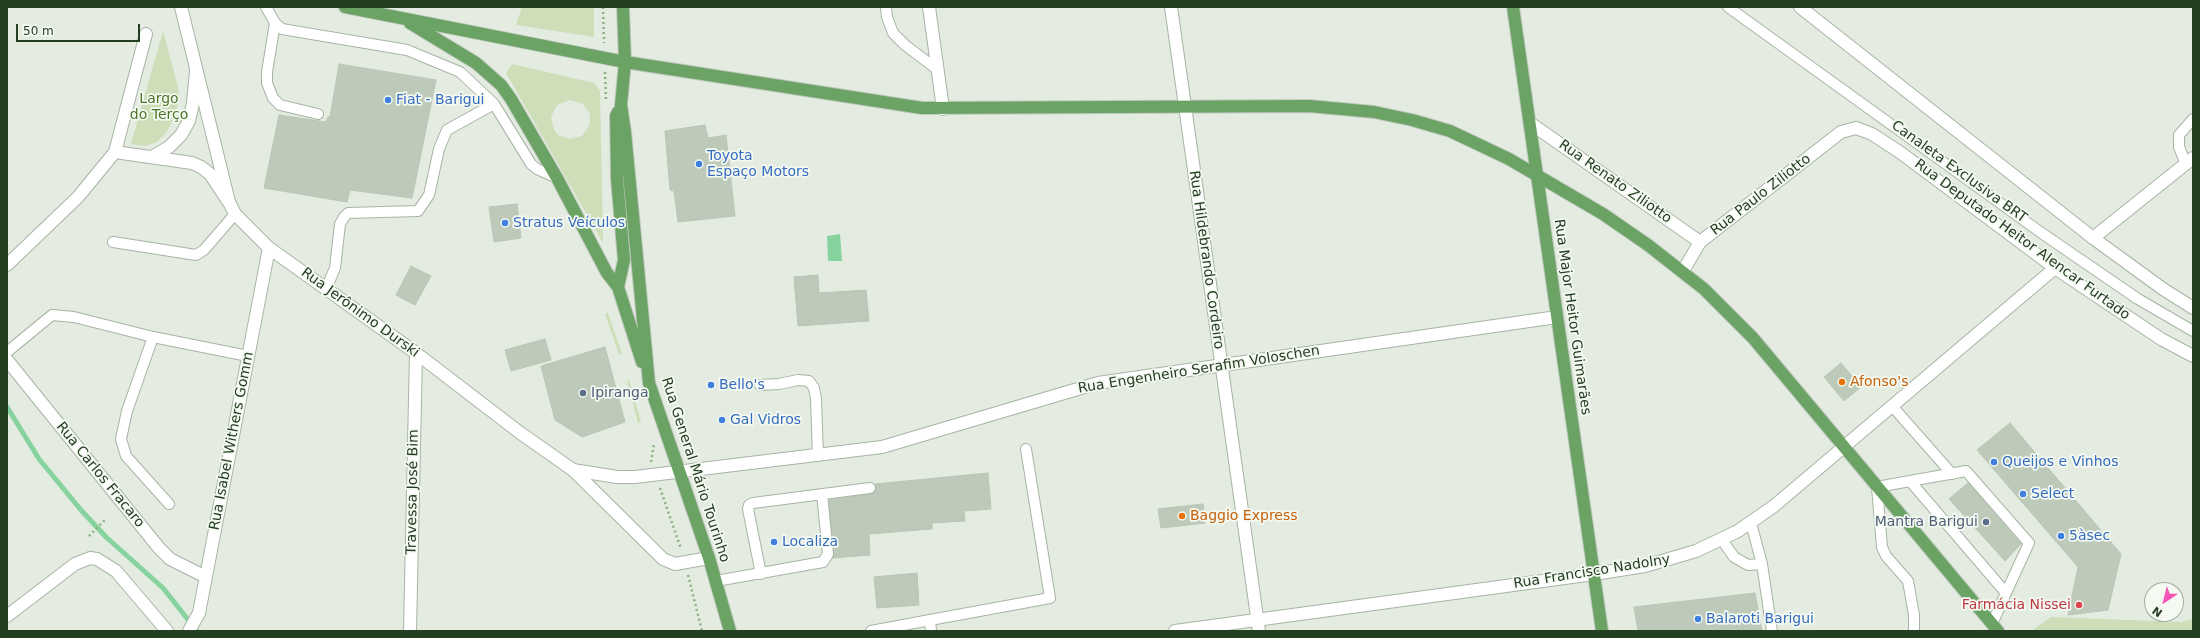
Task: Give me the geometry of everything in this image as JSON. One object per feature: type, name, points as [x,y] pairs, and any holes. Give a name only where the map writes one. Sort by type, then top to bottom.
[{"type":"main road","points":[[345,7],[626,62],[898,105],[943,109],[1302,106],[1343,108],[1374,112],[1412,120],[1450,131],[1480,144],[1537,174],[1603,214],[1683,271],[1748,333],[1995,627]]},
{"type":"main road","name":"Rua General Mário Tourinho","points":[[623,7],[626,62],[621,105],[625,132],[649,383],[709,558],[730,631]]},
{"type":"main road","name":"Rua Major Heitor Guimarães","points":[[1513,7],[1602,631]]},
{"type":"main road","points":[[402,18],[476,63],[501,85],[557,178],[607,273],[618,287],[649,383]]},
{"type":"main road","points":[[618,287],[624,260],[617,179],[616,116],[621,105]]},
{"type":"street","name":"Rua Jerônimo Durski","points":[[182,7],[229,202],[235,214],[268,248],[416,353],[519,432],[573,470],[617,477],[635,478],[680,472]]},
{"type":"street","points":[[930,7],[943,109]]},
{"type":"street","name":"Rua Hildebrando Cordeiro","points":[[1171,7],[1258,625]]},
{"type":"street","points":[[1800,7],[2093,238],[2163,289],[2193,308]]},
{"type":"street","points":[[7,265],[78,197],[115,152],[146,34]]},
{"type":"street","points":[[152,157],[173,143],[181,135],[189,120],[193,103],[197,66]]},
{"type":"street","name":"Rua Renato Ziliotto","points":[[1530,123],[1700,242]]},
{"type":"street","name":"Rua Paulo Ziliotto","points":[[1683,271],[1700,242],[1841,132],[1850,129]]},
{"type":"street","name":"Rua Deputado Heitor Alencar Furtado","points":[[1850,129],[1868,132],[1901,153],[2055,268],[2161,339],[2193,356]]},
{"type":"street","points":[[115,152],[192,163],[201,167],[210,174],[229,202]]},
{"type":"street","points":[[2093,238],[2190,161]]},
{"type":"street","name":"Rua Isabel Withers Gomm","points":[[189,631],[199,613],[268,248]]},
{"type":"street","name":"Rua Francisco Nadolny","points":[[1175,631],[1258,625],[1594,574],[1674,559],[1722,540],[1751,523],[1893,407],[2055,268]]},
{"type":"street","name":"Rua Engenheiro Serafim Voloschen","points":[[680,472],[896,444],[1073,389],[1098,384],[1221,364],[1557,317]]},
{"type":"street","name":"Travessa José Bim","points":[[410,631],[416,353]]},
{"type":"street","name":"Rua Carlos Fracaro","points":[[7,360],[159,548],[177,563],[206,577]]},
{"type":"street","points":[[573,470],[663,559],[675,564],[709,558]]},
{"type":"street","points":[[7,616],[75,564],[90,558],[97,559],[116,571],[167,631]]},
{"type":"lane","points":[[266,7],[275,23],[282,29],[294,33],[407,50],[460,72],[494,104],[531,164],[537,169],[557,178]]},
{"type":"lane","points":[[886,7],[887,17],[893,33],[905,45],[938,70]]},
{"type":"lane","name":"Canaleta Exclusiva BRT","points":[[1728,7],[2044,234],[2138,299],[2193,331]]},
{"type":"lane","points":[[275,23],[267,72],[267,84],[273,98],[280,105],[318,114]]},
{"type":"lane","points":[[326,289],[335,268],[340,224],[344,217],[348,213],[418,211],[429,195],[438,149],[448,130],[494,104]]},
{"type":"lane","points":[[2190,161],[2179,147],[2180,134],[2193,119]]},
{"type":"lane","points":[[113,242],[196,255],[204,250],[235,214]]},
{"type":"lane","points":[[7,352],[52,315],[74,317],[153,337],[248,356]]},
{"type":"lane","points":[[153,337],[127,411],[121,438],[126,456],[169,504]]},
{"type":"lane","points":[[760,385],[779,384],[798,380],[809,381],[814,388],[816,399],[818,455]]},
{"type":"lane","points":[[1893,407],[1952,474]]},
{"type":"lane","points":[[871,631],[1050,598],[1026,449]]},
{"type":"lane","points":[[1915,631],[1908,582],[1886,556],[1882,547],[1877,487],[1966,471],[2029,543],[2006,593],[1995,627]]},
{"type":"lane","points":[[1910,482],[2006,593]]},
{"type":"lane","points":[[761,574],[748,509],[749,505],[754,503],[870,488]]},
{"type":"lane","points":[[716,581],[824,562],[828,554],[822,494]]},
{"type":"lane","points":[[1751,523],[1762,564],[1772,631]]},
{"type":"lane","points":[[1722,540],[1734,557],[1748,565],[1762,564]]},
{"type":"lane","points":[[930,620],[931,631]]},
{"type":"path","points":[[89,536],[106,519]]},
{"type":"path","points":[[685,563],[702,631]]},
{"type":"green space","points":[[522,7],[594,7],[594,37],[516,25]]},
{"type":"green space","name":"Largo do Terço","points":[[163,31],[178,87],[179,99],[175,116],[166,133],[157,142],[145,146],[131,144]]},
{"type":"green space","points":[[512,64],[594,83],[600,91],[603,243],[506,73]],"holes":[[[570,100],[583,104],[590,114],[590,120],[589,126],[582,136],[570,139],[558,135],[554,130],[551,117],[557,105]]]},
{"type":"green space","points":[[608,313],[622,354],[619,354],[605,314]]},
{"type":"green space","points":[[629,380],[641,422],[638,423],[627,381]]},
{"type":"green space","points":[[2051,617],[2144,621],[2144,622],[2184,622],[2193,619],[2193,631],[2031,631]]},
{"type":"shaded area","points":[[840,234],[842,261],[828,261],[827,236]]},
{"type":"building","points":[[339,64],[436,80],[412,198],[350,190],[347,202],[264,188],[279,115],[326,122],[328,117],[330,117]]},
{"type":"building","name":"Toyota Espaço Motors","points":[[705,125],[708,138],[726,135],[735,216],[678,222],[674,191],[670,190],[665,131]]},
{"type":"building","name":"Stratus Veículos","points":[[517,204],[521,238],[494,242],[489,207]]},
{"type":"building","points":[[411,266],[431,276],[415,305],[396,295]]},
{"type":"building","points":[[818,275],[819,293],[866,290],[869,321],[798,326],[794,277]]},
{"type":"building","points":[[545,339],[551,360],[511,371],[505,350]]},
{"type":"building","name":"Ipiranga","points":[[605,347],[625,422],[582,437],[555,420],[541,366]]},
{"type":"building","name":"Afonso's","points":[[1841,363],[1861,387],[1844,401],[1824,377]]},
{"type":"building","points":[[2010,423],[2121,554],[2108,610],[2068,615],[2078,567],[1977,450]]},
{"type":"building","points":[[988,473],[991,509],[964,511],[965,521],[932,523],[932,529],[869,534],[870,555],[833,558],[829,500],[871,494],[876,490],[875,484]]},
{"type":"building","name":"Mantra Barigui","points":[[1968,483],[2021,544],[2005,561],[1949,499]]},
{"type":"building","name":"Baggio Express","points":[[1203,504],[1205,523],[1161,528],[1158,509]]},
{"type":"building","points":[[917,573],[919,605],[877,608],[874,577]]},
{"type":"building","name":"Balaroti Barigui","points":[[1755,593],[1762,631],[1638,631],[1634,607]]},
{"type":"waterway","points":[[7,407],[39,459],[81,510],[106,537],[163,588],[197,631]]},
{"type":"place","name":"Fiat - Barigui","points":[[388,100]]},
{"type":"place","name":"Toyota Espaço Motors","points":[[699,164]]},
{"type":"place","name":"Stratus Veículos","points":[[505,223]]},
{"type":"place","name":"Afonso's","points":[[1842,382]]},
{"type":"place","name":"Bello's","points":[[711,385]]},
{"type":"place","name":"Ipiranga","points":[[583,393]]},
{"type":"place","name":"Gal Vidros","points":[[722,420]]},
{"type":"place","name":"Queijos e Vinhos","points":[[1994,462]]},
{"type":"place","name":"Select","points":[[2023,494]]},
{"type":"place","name":"Baggio Express","points":[[1182,516]]},
{"type":"place","name":"Mantra Barigui","points":[[1986,522]]},
{"type":"place","name":"5àsec","points":[[2061,536]]},
{"type":"place","name":"Localiza","points":[[774,542]]},
{"type":"place","name":"Farmácia Nissei","points":[[2079,605]]},
{"type":"place","name":"Balaroti Barigui","points":[[1698,619]]}]
